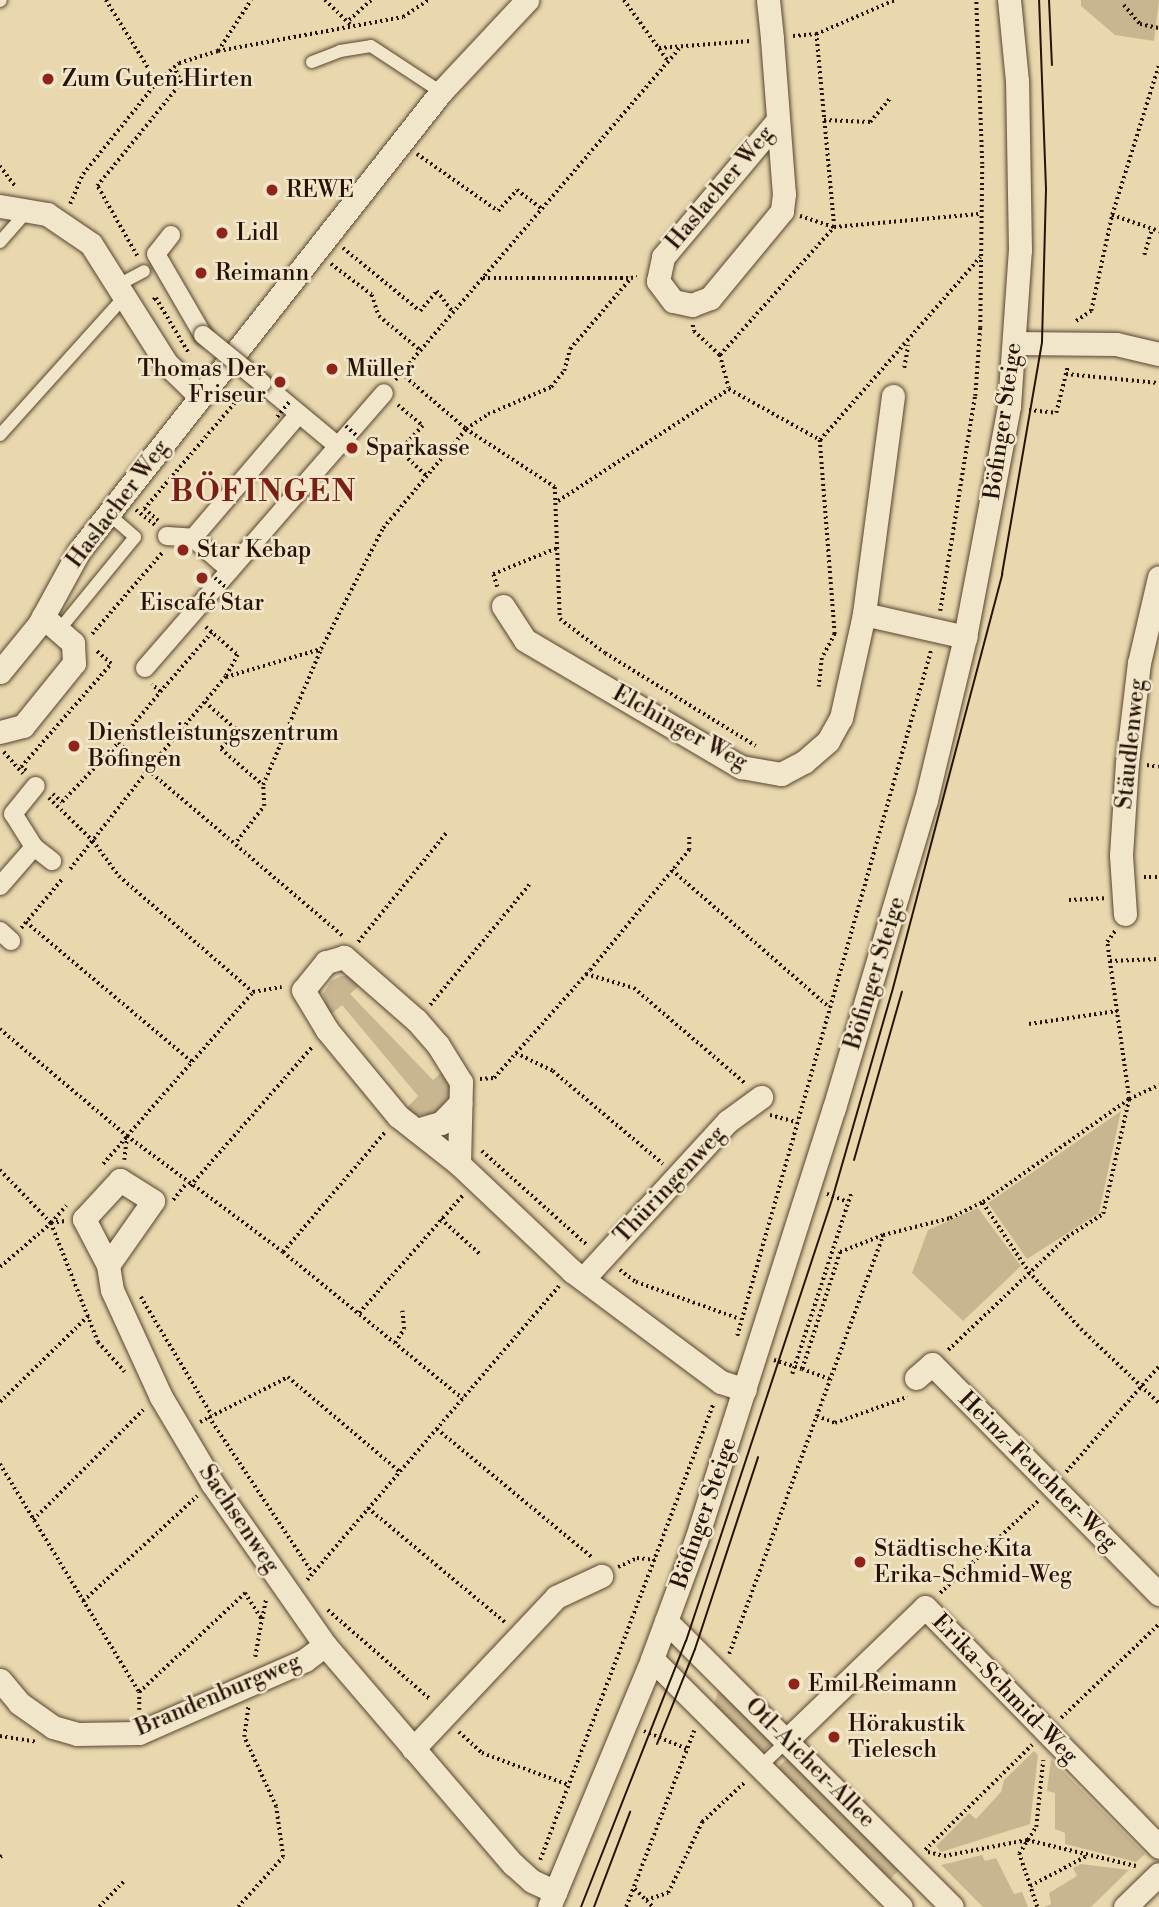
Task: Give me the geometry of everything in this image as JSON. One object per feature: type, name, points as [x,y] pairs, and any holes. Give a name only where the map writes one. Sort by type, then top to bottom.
[{"type":"street","name":"Haslacher Weg","points":[[0,672],[51,623],[72,562],[109,513],[441,92],[527,0]]},
{"type":"street","name":"Haslacher Weg","points":[[768,0],[782,211]]},
{"type":"street","name":"Böfinger Steige","points":[[553,1899],[652,1659],[745,1390],[889,928],[965,637],[1009,405],[1014,343],[1020,238],[1017,80],[1009,0]]},
{"type":"street","name":"Haslacher Weg","points":[[692,305],[669,298],[658,276],[666,253],[778,120]]},
{"type":"street","points":[[0,206],[29,209],[66,223],[99,252],[167,364],[201,397]]},
{"type":"street","points":[[692,305],[713,294],[782,211]]},
{"type":"street","points":[[171,235],[156,254],[203,335],[338,446]]},
{"type":"street","points":[[1014,343],[1116,344],[1159,354]]},
{"type":"street","points":[[145,674],[384,393]]},
{"type":"street","name":"Elchinger Weg","points":[[503,606],[525,640],[741,767],[781,774],[804,762],[828,741],[841,718],[864,614],[893,396]]},
{"type":"street","points":[[224,578],[178,537],[295,408]]},
{"type":"street","name":"Stäudlenweg","points":[[1124,905],[1127,763],[1139,663],[1159,577]]},
{"type":"street","points":[[864,614],[937,628],[965,637]]},
{"type":"street","points":[[0,732],[23,726],[72,667],[75,647],[51,623]]},
{"type":"street","points":[[37,782],[13,814],[34,847],[52,861]]},
{"type":"street","points":[[2,878],[34,847]]},
{"type":"street","points":[[459,1164],[461,1082],[428,1013],[343,947],[326,962],[303,990],[327,1030],[398,1116],[459,1164],[578,1275],[721,1382],[745,1390]]},
{"type":"street","name":"Thüringenweg","points":[[578,1275],[678,1176],[728,1121],[761,1097]]},
{"type":"street","points":[[416,1130],[441,1123],[460,1104]]},
{"type":"street","points":[[84,1219],[120,1180],[153,1201],[108,1265]]},
{"type":"street","name":"Sachsenweg","points":[[84,1219],[108,1265],[122,1320],[161,1397],[212,1483],[293,1601],[325,1645],[412,1749],[532,1881],[553,1899]]},
{"type":"street","name":"Heinz-Feuchter-Weg","points":[[924,1371],[1054,1486],[1159,1594]]},
{"type":"street","points":[[412,1749],[446,1717],[556,1597],[605,1574]]},
{"type":"street","name":"Erika-Schmid-Weg","points":[[788,1740],[925,1607],[1159,1847]]},
{"type":"street","name":"Otl-Aicher-Allee","points":[[666,1621],[788,1740],[952,1907]]},
{"type":"street","name":"Brandenburgweg","points":[[0,1680],[19,1703],[53,1727],[78,1734],[139,1733],[305,1660],[325,1645]]},
{"type":"street","name":"Otl-Aicher-Allee","points":[[652,1659],[901,1907]]},
{"type":"street","points":[[1125,1907],[1150,1871]]},
{"type":"lane","points":[[312,62],[340,51],[371,46],[441,92]]},
{"type":"lane","points":[[0,242],[29,209]]},
{"type":"lane","points":[[0,435],[123,289],[144,271]]},
{"type":"lane","points":[[51,623],[135,537],[109,513]]},
{"type":"lane","points":[[761,1766],[788,1740]]},
{"type":"path","points":[[106,0],[157,82]]},
{"type":"path","points":[[218,51],[251,0]]},
{"type":"path","points":[[325,0],[350,23]]},
{"type":"path","points":[[350,23],[371,0]]},
{"type":"path","points":[[66,223],[78,181],[157,82],[174,67],[218,51],[350,23],[408,16],[428,0]]},
{"type":"path","points":[[624,0],[668,62]]},
{"type":"path","points":[[736,1338],[829,1007],[864,897],[937,628],[975,396],[981,256],[976,0]]},
{"type":"path","points":[[1124,5],[1140,23],[1159,28]]},
{"type":"path","points":[[427,476],[400,451],[423,426],[384,393],[681,46]]},
{"type":"path","points":[[975,396],[1056,413],[1066,374],[1073,323],[1091,311],[1112,215],[1159,64]]},
{"type":"path","points":[[136,257],[97,186],[181,83],[174,67]]},
{"type":"path","points":[[824,120],[870,122],[890,99]]},
{"type":"path","points":[[402,142],[498,211],[517,190],[542,209]]},
{"type":"path","points":[[782,211],[834,227],[981,214]]},
{"type":"path","points":[[1112,215],[1159,231]]},
{"type":"path","points":[[1144,256],[1152,229]]},
{"type":"path","points":[[315,252],[372,295],[379,316],[420,350]]},
{"type":"path","points":[[819,687],[822,658],[835,634],[820,440],[908,343],[981,256]]},
{"type":"path","points":[[365,265],[420,311],[438,291],[453,313]]},
{"type":"path","points":[[483,278],[658,276]]},
{"type":"path","points":[[237,841],[264,806],[262,785],[321,649],[383,528],[466,429],[488,414],[551,387],[564,371],[569,349],[631,278]]},
{"type":"path","points":[[692,305],[694,331],[720,355],[729,389],[820,440]]},
{"type":"path","points":[[904,368],[908,343]]},
{"type":"path","points":[[184,344],[192,358],[196,355]]},
{"type":"path","points":[[401,373],[466,429],[555,487],[558,501],[560,619],[605,653],[758,748]]},
{"type":"path","points":[[1066,374],[1159,383]]},
{"type":"path","points":[[253,992],[119,876],[93,841],[21,767],[111,664],[86,642],[178,537],[144,509],[248,386],[263,398],[266,387]]},
{"type":"path","points":[[558,501],[729,389]]},
{"type":"path","points":[[277,417],[295,408]]},
{"type":"path","points":[[346,426],[357,436]]},
{"type":"path","points":[[503,606],[493,573],[557,548]]},
{"type":"path","points":[[6,936],[26,922],[226,677],[238,655],[201,623]]},
{"type":"path","points":[[37,782],[62,802],[118,743],[212,632]]},
{"type":"path","points":[[226,677],[321,649]]},
{"type":"path","points":[[145,674],[160,692]]},
{"type":"path","points":[[205,702],[237,730],[221,749],[262,785]]},
{"type":"path","points":[[118,743],[237,841],[336,931],[343,947]]},
{"type":"path","points":[[5,758],[22,773]]},
{"type":"path","points":[[343,947],[447,832]]},
{"type":"path","points":[[473,1071],[474,1080],[494,1077],[586,974],[689,850],[689,837]]},
{"type":"path","points":[[672,870],[829,1007]]},
{"type":"path","points":[[419,996],[428,1013],[529,885]]},
{"type":"path","points":[[817,1416],[835,1423],[908,1397],[924,1371],[1067,1237],[1102,1214],[1129,1099],[1107,942],[1124,905],[1069,901]]},
{"type":"path","points":[[26,922],[191,1062]]},
{"type":"path","points":[[336,931],[343,947]]},
{"type":"path","points":[[343,947],[367,953]]},
{"type":"path","points":[[1110,961],[1159,959]]},
{"type":"path","points":[[586,974],[634,988],[761,1097]]},
{"type":"path","points":[[120,1180],[127,1136],[253,992],[287,986]]},
{"type":"path","points":[[1029,1024],[1117,1012]]},
{"type":"path","points":[[0,1029],[127,1136],[190,1186],[283,1252],[463,1399]]},
{"type":"path","points":[[516,1053],[553,1071],[678,1176]]},
{"type":"path","points":[[190,1186],[303,1058]]},
{"type":"path","points":[[832,1250],[839,1252],[883,1235],[950,1218],[983,1202],[1129,1099],[1159,1085]]},
{"type":"path","points":[[283,1252],[377,1141]]},
{"type":"path","points":[[0,1170],[51,1223],[98,1342],[133,1382]]},
{"type":"path","points":[[792,1374],[851,1193]]},
{"type":"path","points":[[825,1194],[848,1202]]},
{"type":"path","points":[[983,1202],[1030,1272],[1159,1403]]},
{"type":"path","points":[[359,1314],[451,1208]]},
{"type":"path","points":[[0,1267],[51,1223],[84,1219]]},
{"type":"path","points":[[441,1219],[480,1254]]},
{"type":"path","points":[[720,1674],[883,1235]]},
{"type":"path","points":[[802,1369],[839,1252]]},
{"type":"path","points":[[293,1601],[312,1572],[463,1399],[578,1275]]},
{"type":"path","points":[[139,1294],[211,1416],[312,1572]]},
{"type":"path","points":[[395,1343],[404,1329],[402,1311]]},
{"type":"path","points":[[0,1402],[88,1316]]},
{"type":"path","points":[[771,1359],[830,1379]]},
{"type":"path","points":[[925,1607],[1054,1486],[1139,1384],[1159,1366]]},
{"type":"path","points":[[182,1432],[288,1377],[400,1472]]},
{"type":"path","points":[[532,1881],[721,1382]]},
{"type":"path","points":[[33,1520],[151,1402],[161,1397]]},
{"type":"path","points":[[438,1429],[605,1574],[637,1558],[655,1560]]},
{"type":"path","points":[[0,1464],[139,1692],[139,1733]]},
{"type":"path","points":[[83,1601],[212,1483]]},
{"type":"path","points":[[368,1508],[521,1636]]},
{"type":"path","points":[[667,1529],[675,1532]]},
{"type":"path","points":[[238,1907],[283,1857],[276,1807],[244,1737],[250,1684],[273,1570]]},
{"type":"path","points":[[139,1692],[245,1593],[262,1619]]},
{"type":"path","points":[[323,1605],[482,1753],[569,1785]]},
{"type":"path","points":[[626,1907],[704,1709]]},
{"type":"path","points":[[0,1730],[5,1736]]},
{"type":"path","points":[[1037,1907],[1019,1854],[1036,1827],[1046,1731]]},
{"type":"path","points":[[646,1900],[668,1893],[702,1822],[761,1766]]},
{"type":"path","points":[[924,1851],[944,1856],[1027,1840],[1150,1871]]},
{"type":"path","points":[[1030,1886],[1089,1855]]},
{"type":"path","points":[[99,1907],[125,1880]]},
{"type":"path","points":[[634,1888],[653,1907]]},
{"type":"shaded area","points":[[1081,0],[1159,0],[1154,41],[1115,35],[1081,6]]},
{"type":"shaded area","points":[[341,976],[352,976],[361,984],[350,994],[433,1080],[444,1070],[452,1086],[448,1103],[433,1114],[413,1115],[406,1109],[418,1096],[342,1005],[329,1016],[323,994],[331,981]]},
{"type":"shaded area","points":[[1121,1111],[1099,1213],[1027,1259],[988,1203]]},
{"type":"shaded area","points":[[978,1208],[1021,1266],[963,1321],[912,1273],[928,1230]]},
{"type":"shaded area","points":[[722,1681],[777,1737],[763,1752],[714,1704]]},
{"type":"shaded area","points":[[1034,1751],[1038,1755],[1030,1824],[941,1852],[936,1846],[969,1813],[976,1819],[1001,1792],[1004,1780]]},
{"type":"shaded area","points":[[793,1753],[903,1867],[888,1881],[778,1768]]},
{"type":"shaded area","points":[[1051,1759],[1145,1854],[1136,1862],[1065,1844],[1065,1833],[1055,1829],[1055,1793],[1047,1791]]},
{"type":"shaded area","points":[[982,1855],[985,1861],[996,1858],[1014,1894],[1022,1892],[1028,1907],[983,1907],[941,1865]]},
{"type":"shaded area","points":[[1081,1864],[1129,1870],[1091,1907],[1044,1907],[1051,1904],[1049,1893],[1077,1876],[1073,1868]]},
{"type":"tram line","points":[[581,1907],[686,1641],[833,1196],[893,988],[1002,574],[1042,342],[1046,189],[1039,0]]},
{"type":"tram line","points":[[1049,0],[1052,65]]},
{"type":"tram line","points":[[854,1160],[902,992]]},
{"type":"tram line","points":[[657,1744],[695,1649],[758,1457]]},
{"type":"tram line","points":[[594,1907],[630,1812]]},
{"type":"place","name":"Zum Guten Hirten","points":[[48,79]]},
{"type":"place","name":"REWE","points":[[272,190]]},
{"type":"place","name":"Lidl","points":[[222,233]]},
{"type":"place","name":"Reimann","points":[[201,273]]},
{"type":"place","name":"Müller","points":[[332,369]]},
{"type":"place","name":"Thomas Der Friseur","points":[[280,382]]},
{"type":"place","name":"Sparkasse","points":[[352,448]]},
{"type":"place","name":"Star Kebap","points":[[183,550]]},
{"type":"place","name":"Eiscafé Star","points":[[202,578]]},
{"type":"place","name":"Dienstleistungszentrum Böfingen","points":[[74,746]]},
{"type":"place","name":"Städtische Kita Erika-Schmid-Weg","points":[[860,1562]]},
{"type":"place","name":"Emil Reimann","points":[[794,1684]]},
{"type":"place","name":"Hörakustik Tielesch","points":[[834,1737]]},
{"type":"district","name":"BÖFINGEN","points":[[264,492]]}]
